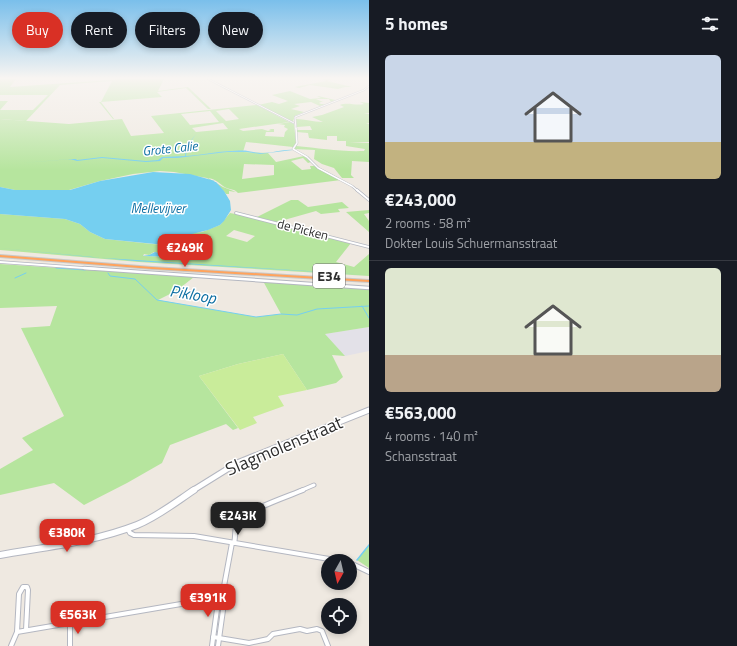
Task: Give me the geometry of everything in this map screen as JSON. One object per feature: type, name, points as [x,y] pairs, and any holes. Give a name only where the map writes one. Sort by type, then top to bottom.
[{"type":"highway","name":"E34","points":[[0,255],[145,268],[368,280]]},
{"type":"street","points":[[266,109],[294,123]]},
{"type":"street","points":[[313,109],[295,117],[294,123],[297,143],[293,150],[307,157],[322,170],[352,186],[369,200]]},
{"type":"street","name":"de Picken","points":[[236,213],[369,247]]},
{"type":"street","points":[[0,262],[369,288]]},
{"type":"street","name":"Slagmolenstraat","points":[[0,555],[90,539],[128,529],[153,518],[208,480],[237,463],[369,410]]},
{"type":"street","points":[[212,646],[218,602],[222,597],[237,524],[240,520],[258,509],[314,485]]},
{"type":"street","points":[[128,529],[130,533],[134,535],[194,536],[321,558]]},
{"type":"street","points":[[357,566],[369,572]]},
{"type":"street","points":[[11,646],[17,632],[19,594],[20,590],[24,587],[28,590],[26,630]]},
{"type":"street","points":[[17,632],[222,597]]},
{"type":"street","points":[[218,646],[224,603],[222,597]]},
{"type":"street","points":[[70,623],[70,646]]},
{"type":"street","points":[[213,636],[249,643],[268,639],[273,634],[300,629],[307,631],[317,629],[322,631],[328,646]]},
{"type":"shaded area","points":[[369,327],[369,351],[345,356],[324,334]]},
{"type":"green space","points":[[37,109],[26,121],[0,119],[0,110]]},
{"type":"green space","points":[[105,109],[106,109],[113,119]]},
{"type":"green space","points":[[228,109],[216,111],[226,121],[239,119],[229,109],[265,109],[289,122],[239,129],[243,131],[262,129],[268,131],[271,130],[269,129],[274,129],[274,132],[266,132],[265,136],[284,137],[285,132],[288,129],[284,127],[285,125],[278,124],[290,122],[294,124],[296,143],[293,147],[246,142],[243,152],[268,153],[276,162],[304,156],[311,162],[308,163],[303,158],[291,161],[302,170],[311,169],[310,166],[314,166],[341,180],[238,193],[215,180],[208,178],[223,187],[236,192],[229,191],[229,194],[226,194],[221,188],[207,178],[160,171],[133,174],[100,181],[69,190],[15,190],[0,187],[0,119],[69,124],[122,119],[131,136],[164,133],[151,116]],"holes":[[[210,111],[219,122],[190,125],[181,114]],[[223,123],[228,129],[196,132],[192,128]],[[244,164],[274,165],[274,175],[242,179]]]},
{"type":"green space","points":[[266,109],[292,109],[304,112],[295,116],[291,122]]},
{"type":"green space","points":[[338,109],[369,109],[369,113],[364,113],[369,114],[369,123],[366,124],[369,124],[369,142],[349,142],[369,143],[369,162],[352,161],[351,175],[354,178],[342,178],[334,168],[322,164],[314,159],[315,150],[294,149],[296,146],[364,151],[365,149],[346,146],[346,141],[337,141],[337,136],[327,136],[327,140],[309,138],[308,133],[297,132],[297,130],[312,130],[310,126],[297,127],[296,119],[323,122],[312,117]]},
{"type":"green space","points":[[291,200],[298,200],[308,207],[342,202],[349,208],[338,209],[340,212],[321,214],[316,211],[277,222],[257,217]]},
{"type":"green space","points":[[369,210],[369,213],[364,214],[369,221],[369,232],[346,212]]},
{"type":"green space","points":[[230,213],[351,243],[336,262],[354,267],[369,254],[369,276],[139,262],[0,250],[0,214],[65,219],[80,224],[90,232],[105,239],[162,245],[175,242],[184,234],[202,232],[220,225]],"holes":[[[234,230],[255,236],[247,242],[226,236]],[[177,243],[187,255],[178,257],[143,256],[144,254],[149,255],[154,252],[163,254],[176,252],[178,251],[177,247],[174,246]]]},
{"type":"green space","points":[[0,264],[194,277],[176,291],[158,300],[256,317],[281,314],[263,281],[369,289],[369,327],[325,334],[345,356],[332,355],[343,377],[336,383],[307,390],[283,354],[238,364],[199,376],[238,428],[233,430],[226,424],[170,445],[162,463],[84,505],[54,483],[0,495],[0,469],[33,450],[22,438],[64,416],[21,328],[50,326],[57,306],[0,308]]},
{"type":"green space","points":[[283,354],[307,390],[278,396],[284,406],[253,417],[257,423],[240,430],[199,376],[238,364]]},
{"type":"green space","points":[[369,545],[369,568],[357,560]]},
{"type":"water","points":[[196,134],[187,147],[186,156],[229,151],[244,151],[263,153],[293,150],[260,154],[247,152],[227,152],[177,158],[163,158],[160,161],[146,162],[102,158],[77,161],[70,159],[77,160],[102,157],[146,161],[158,160],[162,157],[185,156],[186,147]]},
{"type":"water","name":"Mellevijver","points":[[153,172],[190,174],[215,181],[214,182],[216,182],[224,191],[230,201],[231,210],[220,225],[192,234],[184,234],[175,242],[165,245],[105,239],[90,232],[80,224],[65,219],[0,214],[0,187],[15,190],[70,190],[100,181]]},
{"type":"water","points":[[176,243],[179,244],[187,255],[178,257],[142,256],[155,252],[163,254],[176,252],[178,251],[177,247],[174,245]]},
{"type":"water","points":[[100,258],[369,275],[135,261]]},
{"type":"waterway","name":"Pikloop","points":[[56,268],[85,270]]},
{"type":"waterway","name":"Pikloop","points":[[15,278],[26,273]]},
{"type":"waterway","name":"Pikloop","points":[[108,273],[110,276],[135,279],[157,300],[256,317],[281,314],[297,315],[317,309],[362,306]]},
{"type":"waterway","points":[[362,306],[369,318]]},
{"type":"waterway","name":"Pikloop","points":[[362,306],[369,306]]},
{"type":"waterway","points":[[357,560],[369,545]]},
{"type":"water label","name":"Grote Calie","points":[[170,148]]}]
